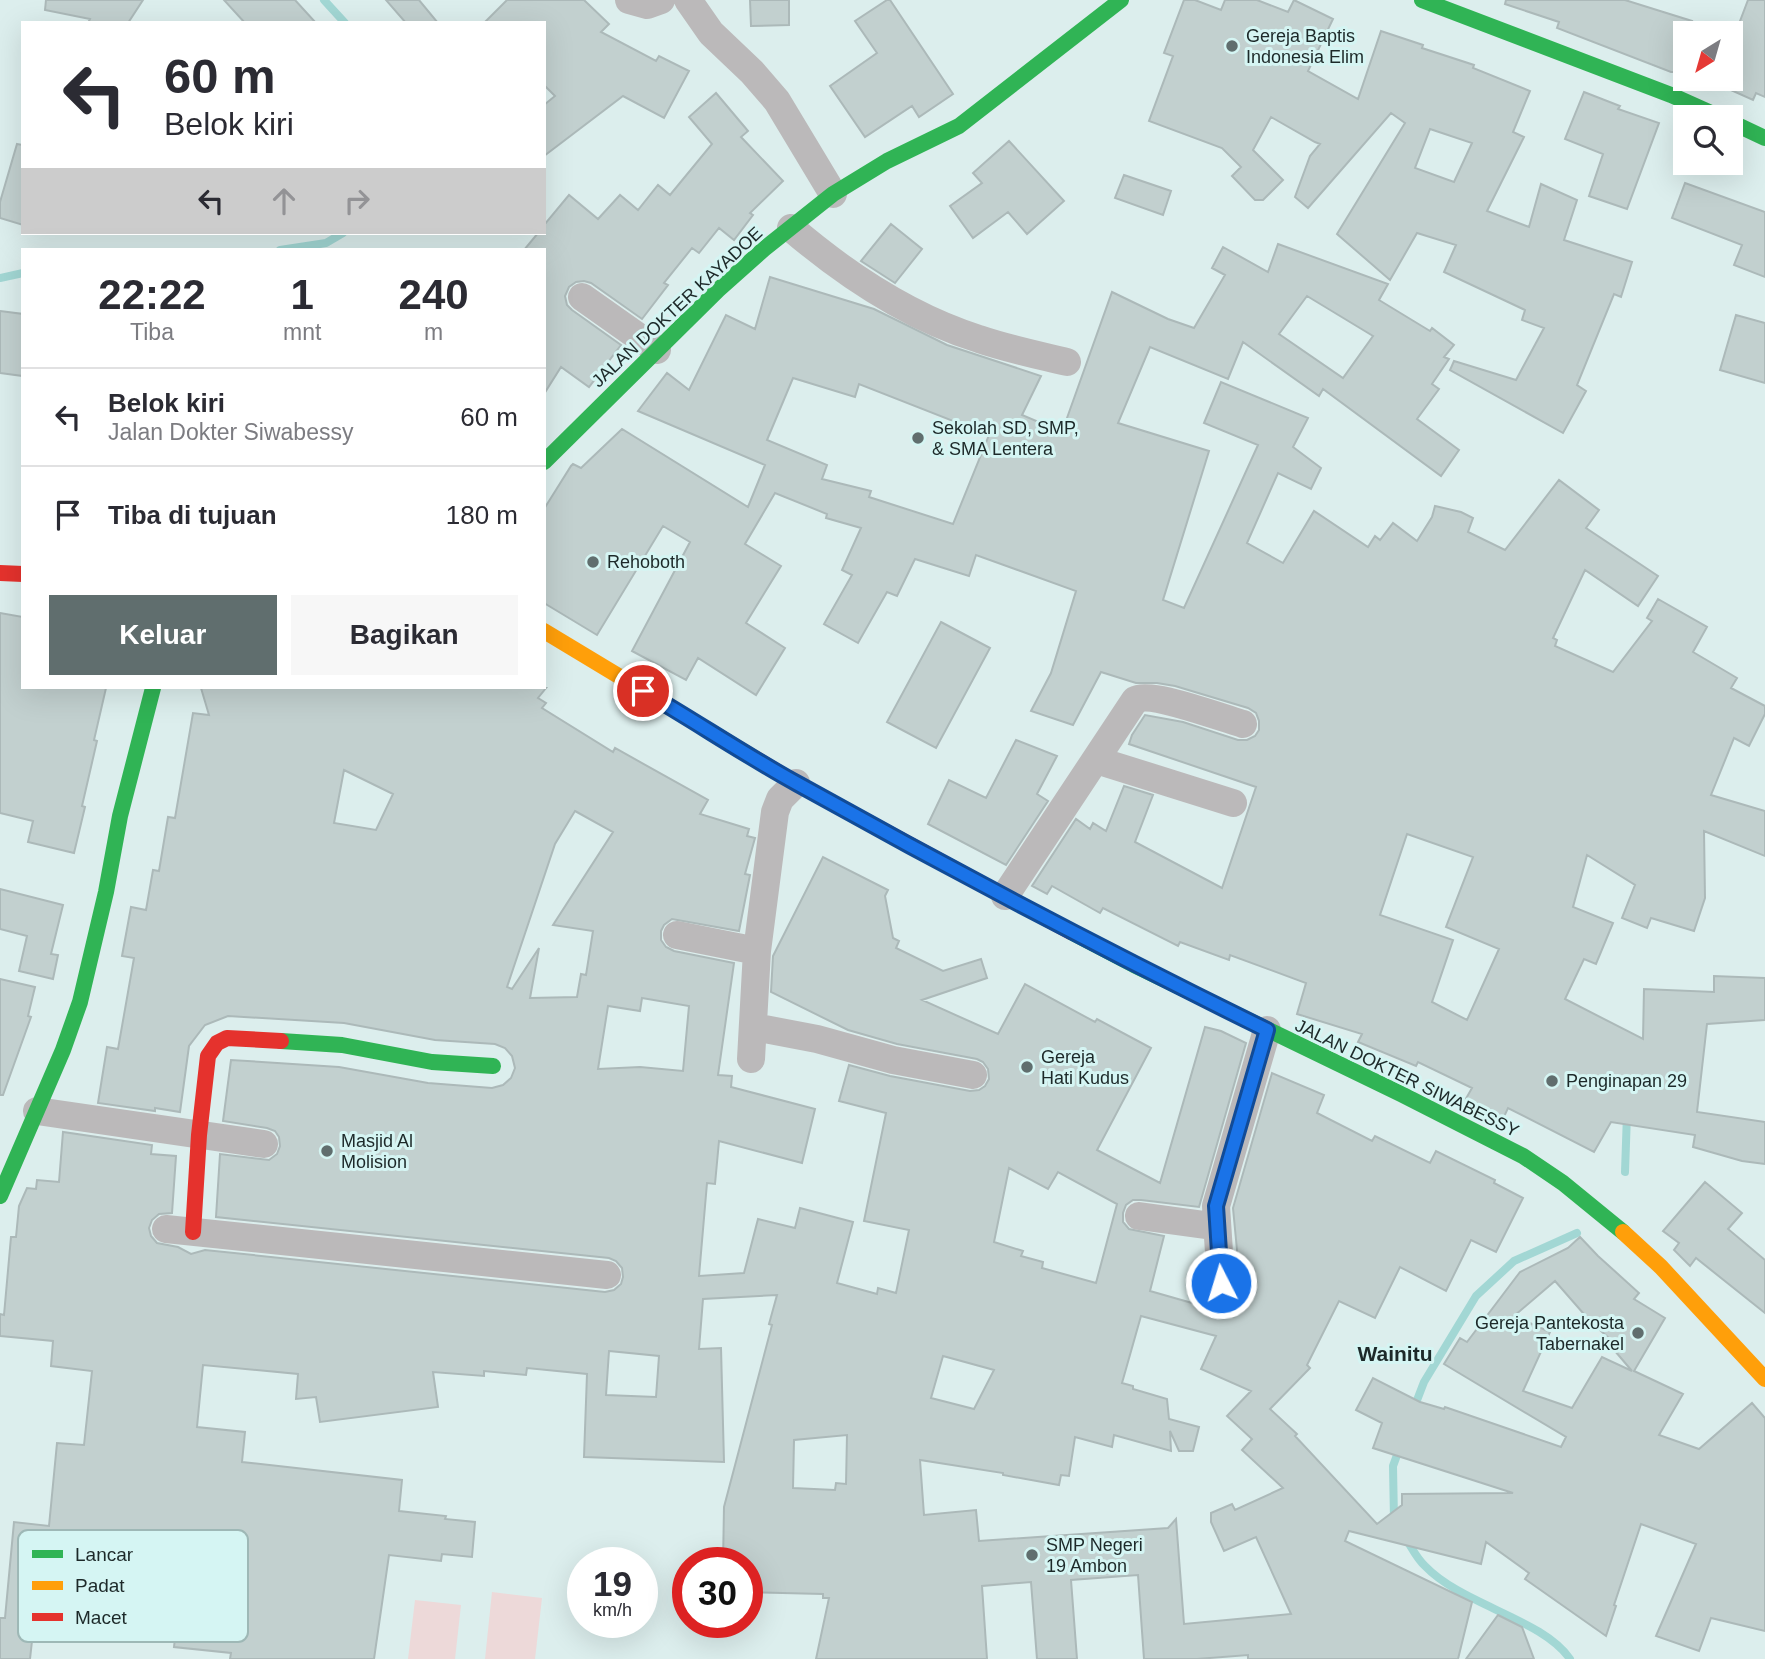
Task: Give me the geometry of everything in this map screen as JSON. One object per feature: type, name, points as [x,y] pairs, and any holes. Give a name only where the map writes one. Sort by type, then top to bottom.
[{"type":"main road","name":"JALAN DOKTER KAYADOE","points":[[546,460],[718,290],[833,194],[887,161],[959,126],[1121,0]]},
{"type":"main road","points":[[1422,0],[1693,105]]},
{"type":"main road","points":[[1743,128],[1765,138]]},
{"type":"main road","points":[[0,573],[21,574]]},
{"type":"main road","name":"JALAN DOKTER SIWABESSY","points":[[546,632],[796,783],[1005,896],[1134,965],[1523,1156],[1563,1183],[1614,1224],[1661,1267],[1765,1379]]},
{"type":"main road","points":[[0,1196],[63,1050],[80,1002],[106,892],[120,816],[153,689]]},
{"type":"main road","points":[[179,1231],[199,1135],[208,1056],[222,1038],[342,1045],[432,1062],[493,1066]]},
{"type":"street","points":[[629,0],[647,5],[661,0]]},
{"type":"street","points":[[688,0],[711,33],[752,72],[777,101],[833,194]]},
{"type":"street","points":[[791,228],[853,277],[918,313],[976,339],[1067,362]]},
{"type":"street","points":[[582,297],[657,350]]},
{"type":"street","points":[[1005,896],[1135,700],[1142,696],[1157,698],[1243,724]]},
{"type":"street","points":[[1096,760],[1233,803]]},
{"type":"street","points":[[751,1059],[757,951],[775,812],[780,799],[796,783]]},
{"type":"street","points":[[677,935],[757,951]]},
{"type":"street","points":[[754,1027],[973,1076]]},
{"type":"street","points":[[1221,1283],[1216,1206],[1267,1030]]},
{"type":"street","points":[[37,1111],[264,1144]]},
{"type":"street","points":[[1139,1216],[1216,1224]]},
{"type":"street","points":[[179,1231],[607,1275]]},
{"type":"shaded area","points":[[492,1592],[542,1598],[535,1659],[485,1659]]},
{"type":"shaded area","points":[[415,1600],[461,1605],[455,1659],[408,1659]]},
{"type":"building","points":[[46,0],[143,0],[129,21],[89,21],[90,19],[45,10]]},
{"type":"building","points":[[224,0],[295,0],[314,21],[243,21]]},
{"type":"building","points":[[386,0],[419,0],[436,21],[404,21]]},
{"type":"building","points":[[507,0],[584,0],[609,24],[601,32],[656,61],[659,56],[689,71],[664,118],[623,96],[546,154],[546,103],[555,96],[546,87],[546,21],[486,21]]},
{"type":"building","points":[[750,0],[789,0],[789,25],[751,26]]},
{"type":"building","points":[[890,0],[953,94],[919,117],[912,106],[865,137],[830,86],[877,53],[855,21]]},
{"type":"building","points":[[1184,0],[1195,0],[1221,10],[1225,0],[1257,0],[1288,12],[1294,0],[1333,19],[1308,71],[1358,99],[1381,31],[1474,65],[1473,68],[1530,91],[1513,132],[1524,137],[1487,211],[1529,227],[1541,184],[1577,200],[1564,240],[1632,262],[1621,297],[1614,294],[1577,385],[1586,391],[1563,433],[1450,370],[1454,361],[1516,380],[1544,328],[1522,320],[1525,310],[1444,272],[1456,245],[1417,233],[1390,280],[1337,234],[1405,123],[1391,113],[1308,208],[1295,197],[1310,156],[1320,144],[1271,117],[1253,150],[1283,180],[1263,200],[1255,200],[1232,176],[1241,167],[1222,148],[1149,121],[1173,56],[1164,53]],"holes":[[[1430,129],[1472,143],[1454,182],[1415,168]]]},
{"type":"building","points":[[1506,0],[1625,0],[1692,21],[1673,21],[1671,72],[1557,28],[1559,22],[1505,4]]},
{"type":"building","points":[[1748,0],[1765,0],[1765,97],[1756,93],[1753,100],[1733,91],[1743,91],[1743,21],[1740,21]]},
{"type":"building","points":[[1584,92],[1620,106],[1618,109],[1659,123],[1627,209],[1589,196],[1603,154],[1565,139]]},
{"type":"building","points":[[716,93],[748,131],[741,137],[783,181],[750,213],[753,215],[734,240],[719,228],[699,253],[692,248],[664,283],[668,285],[642,319],[591,283],[576,282],[569,287],[565,296],[567,305],[621,345],[589,387],[561,367],[546,391],[546,248],[526,248],[536,235],[546,235],[546,223],[569,195],[598,219],[620,195],[638,210],[658,185],[670,195],[712,144],[689,117]]},
{"type":"building","points":[[1009,141],[1064,201],[1027,234],[1008,212],[973,238],[950,206],[982,183],[973,173]]},
{"type":"building","points":[[17,144],[21,145],[21,224],[0,218],[0,202]]},
{"type":"building","points":[[1124,175],[1171,191],[1163,215],[1115,198]]},
{"type":"building","points":[[1685,183],[1765,212],[1765,277],[1734,265],[1742,245],[1672,218]]},
{"type":"building","points":[[891,224],[922,249],[895,283],[861,261]]},
{"type":"building","points":[[1278,244],[1388,284],[1379,300],[1430,331],[1432,328],[1454,345],[1444,357],[1449,359],[1432,384],[1439,389],[1417,419],[1459,450],[1441,476],[1323,389],[1319,396],[1243,342],[1228,379],[1150,347],[1118,423],[1209,451],[1163,600],[1184,608],[1258,445],[1204,423],[1221,382],[1308,418],[1293,447],[1321,468],[1311,489],[1278,473],[1247,543],[1283,563],[1314,511],[1368,547],[1375,536],[1380,540],[1393,523],[1417,541],[1432,517],[1435,506],[1461,512],[1473,518],[1468,532],[1505,550],[1559,480],[1599,510],[1586,528],[1658,576],[1638,606],[1585,570],[1553,638],[1557,640],[1555,646],[1613,672],[1652,621],[1647,618],[1658,599],[1707,627],[1693,652],[1737,678],[1731,688],[1765,706],[1765,714],[1749,746],[1734,738],[1711,795],[1765,811],[1765,856],[1704,831],[1705,898],[1694,931],[1651,918],[1647,928],[1622,918],[1635,885],[1587,855],[1573,907],[1613,923],[1596,964],[1584,959],[1565,999],[1643,1039],[1644,989],[1714,992],[1714,976],[1765,978],[1765,1020],[1707,1024],[1697,1112],[1765,1122],[1765,1164],[1742,1161],[1693,1147],[1695,1135],[1611,1122],[1594,1152],[1508,1108],[1502,1121],[1464,1102],[1472,1088],[1418,1062],[1416,1066],[1358,1042],[1362,1034],[1297,1014],[1306,983],[1230,955],[1229,960],[1180,942],[1178,946],[1103,908],[1100,913],[1052,886],[1047,894],[1032,886],[1076,819],[1090,829],[1093,823],[1106,831],[1124,786],[1153,795],[1135,842],[1222,888],[1256,787],[1129,744],[1145,715],[1183,722],[1238,740],[1247,740],[1259,730],[1256,713],[1248,708],[1175,686],[1136,683],[1101,672],[1073,725],[1031,711],[1051,673],[1076,591],[976,555],[969,576],[915,559],[897,596],[887,592],[858,643],[824,624],[852,575],[842,570],[861,528],[826,518],[827,514],[775,493],[745,544],[781,566],[746,623],[785,648],[756,695],[698,658],[686,680],[632,651],[690,542],[663,526],[597,635],[546,604],[546,506],[571,466],[573,464],[581,468],[622,429],[748,507],[765,465],[638,411],[667,373],[689,390],[726,315],[755,329],[770,277],[874,309],[947,345],[1041,376],[1022,415],[1062,432],[1112,292],[1168,319],[1194,328],[1225,275],[1212,268],[1223,247],[1268,272]],"holes":[[[1307,296],[1373,336],[1343,378],[1279,334]],[[793,378],[855,397],[859,384],[989,435],[953,524],[869,497],[871,491],[822,479],[827,465],[767,440]],[[1407,834],[1473,857],[1446,927],[1499,949],[1467,1020],[1432,1002],[1453,940],[1380,915]]]},
{"type":"building","points":[[0,311],[21,314],[21,376],[0,373]]},
{"type":"building","points":[[1736,315],[1765,323],[1765,383],[1720,370]]},
{"type":"building","points":[[0,613],[21,617],[21,689],[106,689],[74,853],[28,842],[33,821],[0,813]]},
{"type":"building","points":[[941,622],[990,648],[936,748],[887,722]]},
{"type":"building","points":[[201,689],[545,689],[538,698],[546,703],[542,708],[613,752],[615,748],[708,800],[700,814],[749,829],[747,836],[755,838],[745,874],[750,875],[739,931],[672,919],[664,925],[661,940],[666,947],[674,951],[734,963],[718,1075],[732,1076],[731,1087],[815,1109],[802,1163],[719,1141],[715,1184],[707,1183],[699,1276],[744,1273],[758,1219],[795,1228],[800,1208],[853,1222],[837,1283],[877,1294],[878,1288],[896,1293],[909,1230],[864,1221],[886,1113],[839,1101],[849,1065],[890,1076],[970,1091],[979,1090],[989,1079],[988,1069],[977,1059],[897,1044],[848,1030],[771,992],[773,956],[823,857],[888,890],[885,896],[893,938],[899,941],[896,948],[943,971],[981,959],[987,978],[922,1000],[998,1034],[1025,984],[1095,1022],[1097,1019],[1151,1048],[1097,1150],[1160,1183],[1205,1027],[1246,1043],[1199,1207],[1141,1200],[1133,1200],[1126,1205],[1123,1222],[1129,1229],[1164,1236],[1150,1291],[1213,1309],[1218,1299],[1230,1297],[1236,1291],[1237,1250],[1233,1208],[1272,1073],[1324,1095],[1317,1113],[1372,1141],[1375,1136],[1430,1163],[1436,1151],[1495,1180],[1494,1183],[1523,1198],[1496,1252],[1471,1240],[1446,1291],[1400,1267],[1375,1318],[1339,1301],[1307,1365],[1310,1368],[1270,1409],[1297,1434],[1295,1436],[1377,1524],[1402,1505],[1402,1494],[1513,1493],[1373,1448],[1382,1423],[1356,1410],[1373,1378],[1420,1402],[1444,1409],[1445,1407],[1561,1447],[1566,1437],[1444,1364],[1460,1338],[1467,1342],[1520,1272],[1568,1248],[1580,1237],[1639,1293],[1634,1299],[1665,1318],[1634,1371],[1683,1394],[1659,1435],[1699,1449],[1752,1403],[1765,1418],[1765,1631],[1711,1618],[1699,1651],[1656,1636],[1696,1544],[1641,1524],[1606,1636],[1525,1579],[1529,1573],[1486,1542],[1481,1564],[1349,1531],[1345,1541],[1472,1602],[1458,1659],[1248,1659],[1248,1655],[1144,1659],[1138,1575],[1071,1580],[1077,1659],[1037,1659],[1031,1582],[982,1586],[987,1659],[816,1659],[829,1598],[823,1598],[823,1594],[763,1592],[763,1547],[723,1547],[724,1507],[772,1325],[769,1324],[777,1295],[703,1299],[699,1349],[721,1348],[724,1462],[584,1457],[587,1374],[527,1368],[526,1375],[484,1371],[484,1376],[433,1372],[438,1407],[320,1422],[316,1397],[296,1399],[298,1374],[203,1365],[197,1427],[245,1432],[242,1462],[402,1480],[399,1511],[475,1522],[472,1557],[442,1554],[441,1561],[389,1555],[374,1659],[230,1659],[231,1653],[174,1647],[175,1642],[248,1642],[248,1530],[18,1530],[18,1642],[32,1642],[30,1659],[0,1659],[0,1618],[5,1618],[14,1522],[49,1526],[57,1443],[84,1445],[92,1371],[51,1366],[53,1341],[0,1336],[0,1314],[4,1315],[11,1237],[16,1237],[19,1206],[27,1188],[36,1189],[37,1180],[59,1182],[63,1132],[152,1145],[151,1154],[176,1156],[172,1213],[159,1214],[152,1220],[149,1228],[157,1243],[178,1247],[191,1254],[205,1250],[605,1292],[614,1290],[621,1284],[623,1277],[622,1268],[609,1258],[216,1217],[220,1154],[269,1160],[277,1154],[280,1146],[275,1131],[223,1121],[231,1060],[339,1067],[428,1083],[492,1088],[503,1085],[511,1078],[515,1068],[512,1056],[505,1048],[495,1044],[435,1040],[344,1023],[228,1016],[205,1025],[189,1046],[180,1112],[98,1103],[107,1047],[118,1049],[134,958],[122,956],[131,907],[146,910],[153,870],[159,871],[168,817],[175,818],[193,713],[209,715]],"holes":[[[344,770],[393,794],[376,830],[334,823]],[[575,811],[613,832],[553,925],[593,931],[586,975],[581,974],[577,997],[530,998],[539,948],[512,989],[507,987],[555,844]],[[642,998],[689,1006],[683,1071],[640,1067],[598,1069],[608,1006],[640,1011]],[[1009,1168],[1048,1189],[1058,1172],[1117,1204],[1096,1283],[1042,1268],[1043,1262],[1021,1256],[1023,1251],[994,1242]],[[1555,1281],[1590,1321],[1611,1340],[1609,1344],[1632,1371],[1602,1357],[1572,1408],[1523,1391],[1550,1332],[1514,1316]],[[1141,1316],[1216,1336],[1201,1369],[1251,1391],[1227,1416],[1252,1439],[1242,1450],[1283,1488],[1235,1510],[1232,1504],[1211,1513],[1211,1522],[1224,1551],[1256,1537],[1291,1614],[1184,1624],[1176,1519],[1168,1528],[979,1541],[976,1510],[924,1515],[920,1460],[1059,1485],[1061,1475],[1069,1476],[1075,1437],[1112,1447],[1114,1435],[1171,1451],[1170,1431],[1179,1451],[1193,1451],[1199,1427],[1169,1419],[1167,1399],[1122,1383]],[[609,1351],[659,1356],[656,1397],[606,1395]],[[943,1356],[994,1370],[974,1409],[931,1398]],[[847,1435],[846,1484],[836,1483],[835,1490],[793,1488],[794,1440]]]},
{"type":"building","points":[[1016,740],[1057,756],[1037,794],[1048,801],[1006,865],[928,824],[949,780],[986,798]]},
{"type":"building","points":[[0,889],[63,905],[51,954],[58,955],[53,979],[19,971],[27,936],[0,929]]},
{"type":"building","points":[[0,979],[35,987],[28,1016],[31,1017],[3,1095],[0,1095]]},
{"type":"building","points":[[1705,1182],[1742,1213],[1728,1229],[1765,1260],[1765,1313],[1696,1258],[1690,1266],[1674,1250],[1679,1243],[1663,1231]]},
{"type":"building","points":[[1498,1615],[1522,1627],[1534,1659],[1466,1659]]},
{"type":"waterway","points":[[324,0],[343,21]]},
{"type":"waterway","points":[[293,248],[326,243],[340,235]]},
{"type":"waterway","points":[[0,278],[21,273]]},
{"type":"waterway","points":[[1625,1172],[1627,1114]]},
{"type":"waterway","points":[[1414,1408],[1424,1382],[1476,1296],[1514,1261],[1577,1233]]},
{"type":"waterway","points":[[1394,1520],[1393,1466],[1400,1447]]},
{"type":"waterway","points":[[1406,1539],[1422,1563],[1441,1580],[1541,1633],[1558,1645],[1570,1659]]},
{"type":"traffic: fast","points":[[546,460],[718,290],[764,249],[833,194],[887,161],[959,126],[1121,0]]},
{"type":"traffic: fast","points":[[1422,0],[1693,105]]},
{"type":"traffic: fast","points":[[1743,128],[1765,138]]},
{"type":"traffic: fast","points":[[0,1196],[63,1050],[80,1002],[106,892],[120,816],[153,689]]},
{"type":"traffic: fast","points":[[1071,932],[1523,1156],[1563,1183],[1623,1232]]},
{"type":"traffic: fast","points":[[281,1041],[342,1045],[432,1062],[493,1066]]},
{"type":"traffic: slow","points":[[546,632],[758,760]]},
{"type":"traffic: slow","points":[[1623,1232],[1661,1267],[1765,1379]]},
{"type":"traffic: jam","points":[[0,573],[21,574]]},
{"type":"traffic: jam","points":[[758,760],[1071,932]]},
{"type":"traffic: jam","points":[[193,1232],[199,1135],[208,1056],[217,1043],[227,1038],[281,1041]]},
{"type":"place","name":"Gereja Baptis Indonesia Elim","points":[[1232,46]]},
{"type":"place","name":"Sekolah SD, SMP, & SMA Lentera","points":[[918,438]]},
{"type":"place","name":"Rehoboth","points":[[593,562]]},
{"type":"place","name":"Gereja Hati Kudus","points":[[1027,1067]]},
{"type":"place","name":"Penginapan 29","points":[[1552,1081]]},
{"type":"place","name":"Masjid Al Molision","points":[[327,1151]]},
{"type":"place","name":"Gereja Pantekosta Tabernakel","points":[[1638,1333]]},
{"type":"place","name":"SMP Negeri 19 Ambon","points":[[1032,1555]]},
{"type":"district","name":"Wainitu","points":[[1395,1354]]},
{"type":"route","points":[[643,691],[749,756],[930,856],[1134,965],[1267,1030],[1216,1206],[1221,1283]]}]
